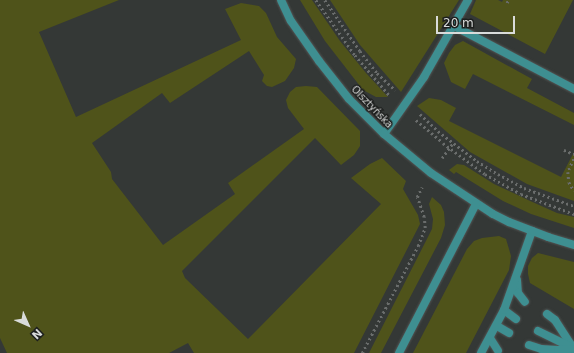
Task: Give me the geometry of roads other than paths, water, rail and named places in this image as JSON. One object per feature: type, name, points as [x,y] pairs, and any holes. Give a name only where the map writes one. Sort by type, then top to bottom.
[{"type":"street","name":"Olsztyńska","points":[[281,0],[291,21],[319,61],[349,99],[384,134],[431,173],[476,204],[509,222],[574,245]]},
{"type":"street","points":[[384,134],[424,77],[468,0]]},
{"type":"street","points":[[454,26],[535,67],[574,89]]},
{"type":"street","points":[[399,353],[476,204]]},
{"type":"street","points":[[481,353],[497,326],[504,310],[532,231]]},
{"type":"street","points":[[516,279],[518,293],[526,302]]},
{"type":"street","points":[[504,310],[516,319]]},
{"type":"street","points":[[546,314],[555,320],[574,349]]},
{"type":"street","points":[[497,326],[508,333]]},
{"type":"street","points":[[538,331],[574,349]]},
{"type":"street","points":[[490,338],[498,351]]},
{"type":"street","points":[[529,345],[541,349],[574,349]]},
{"type":"street","points":[[570,353],[574,349]]}]
